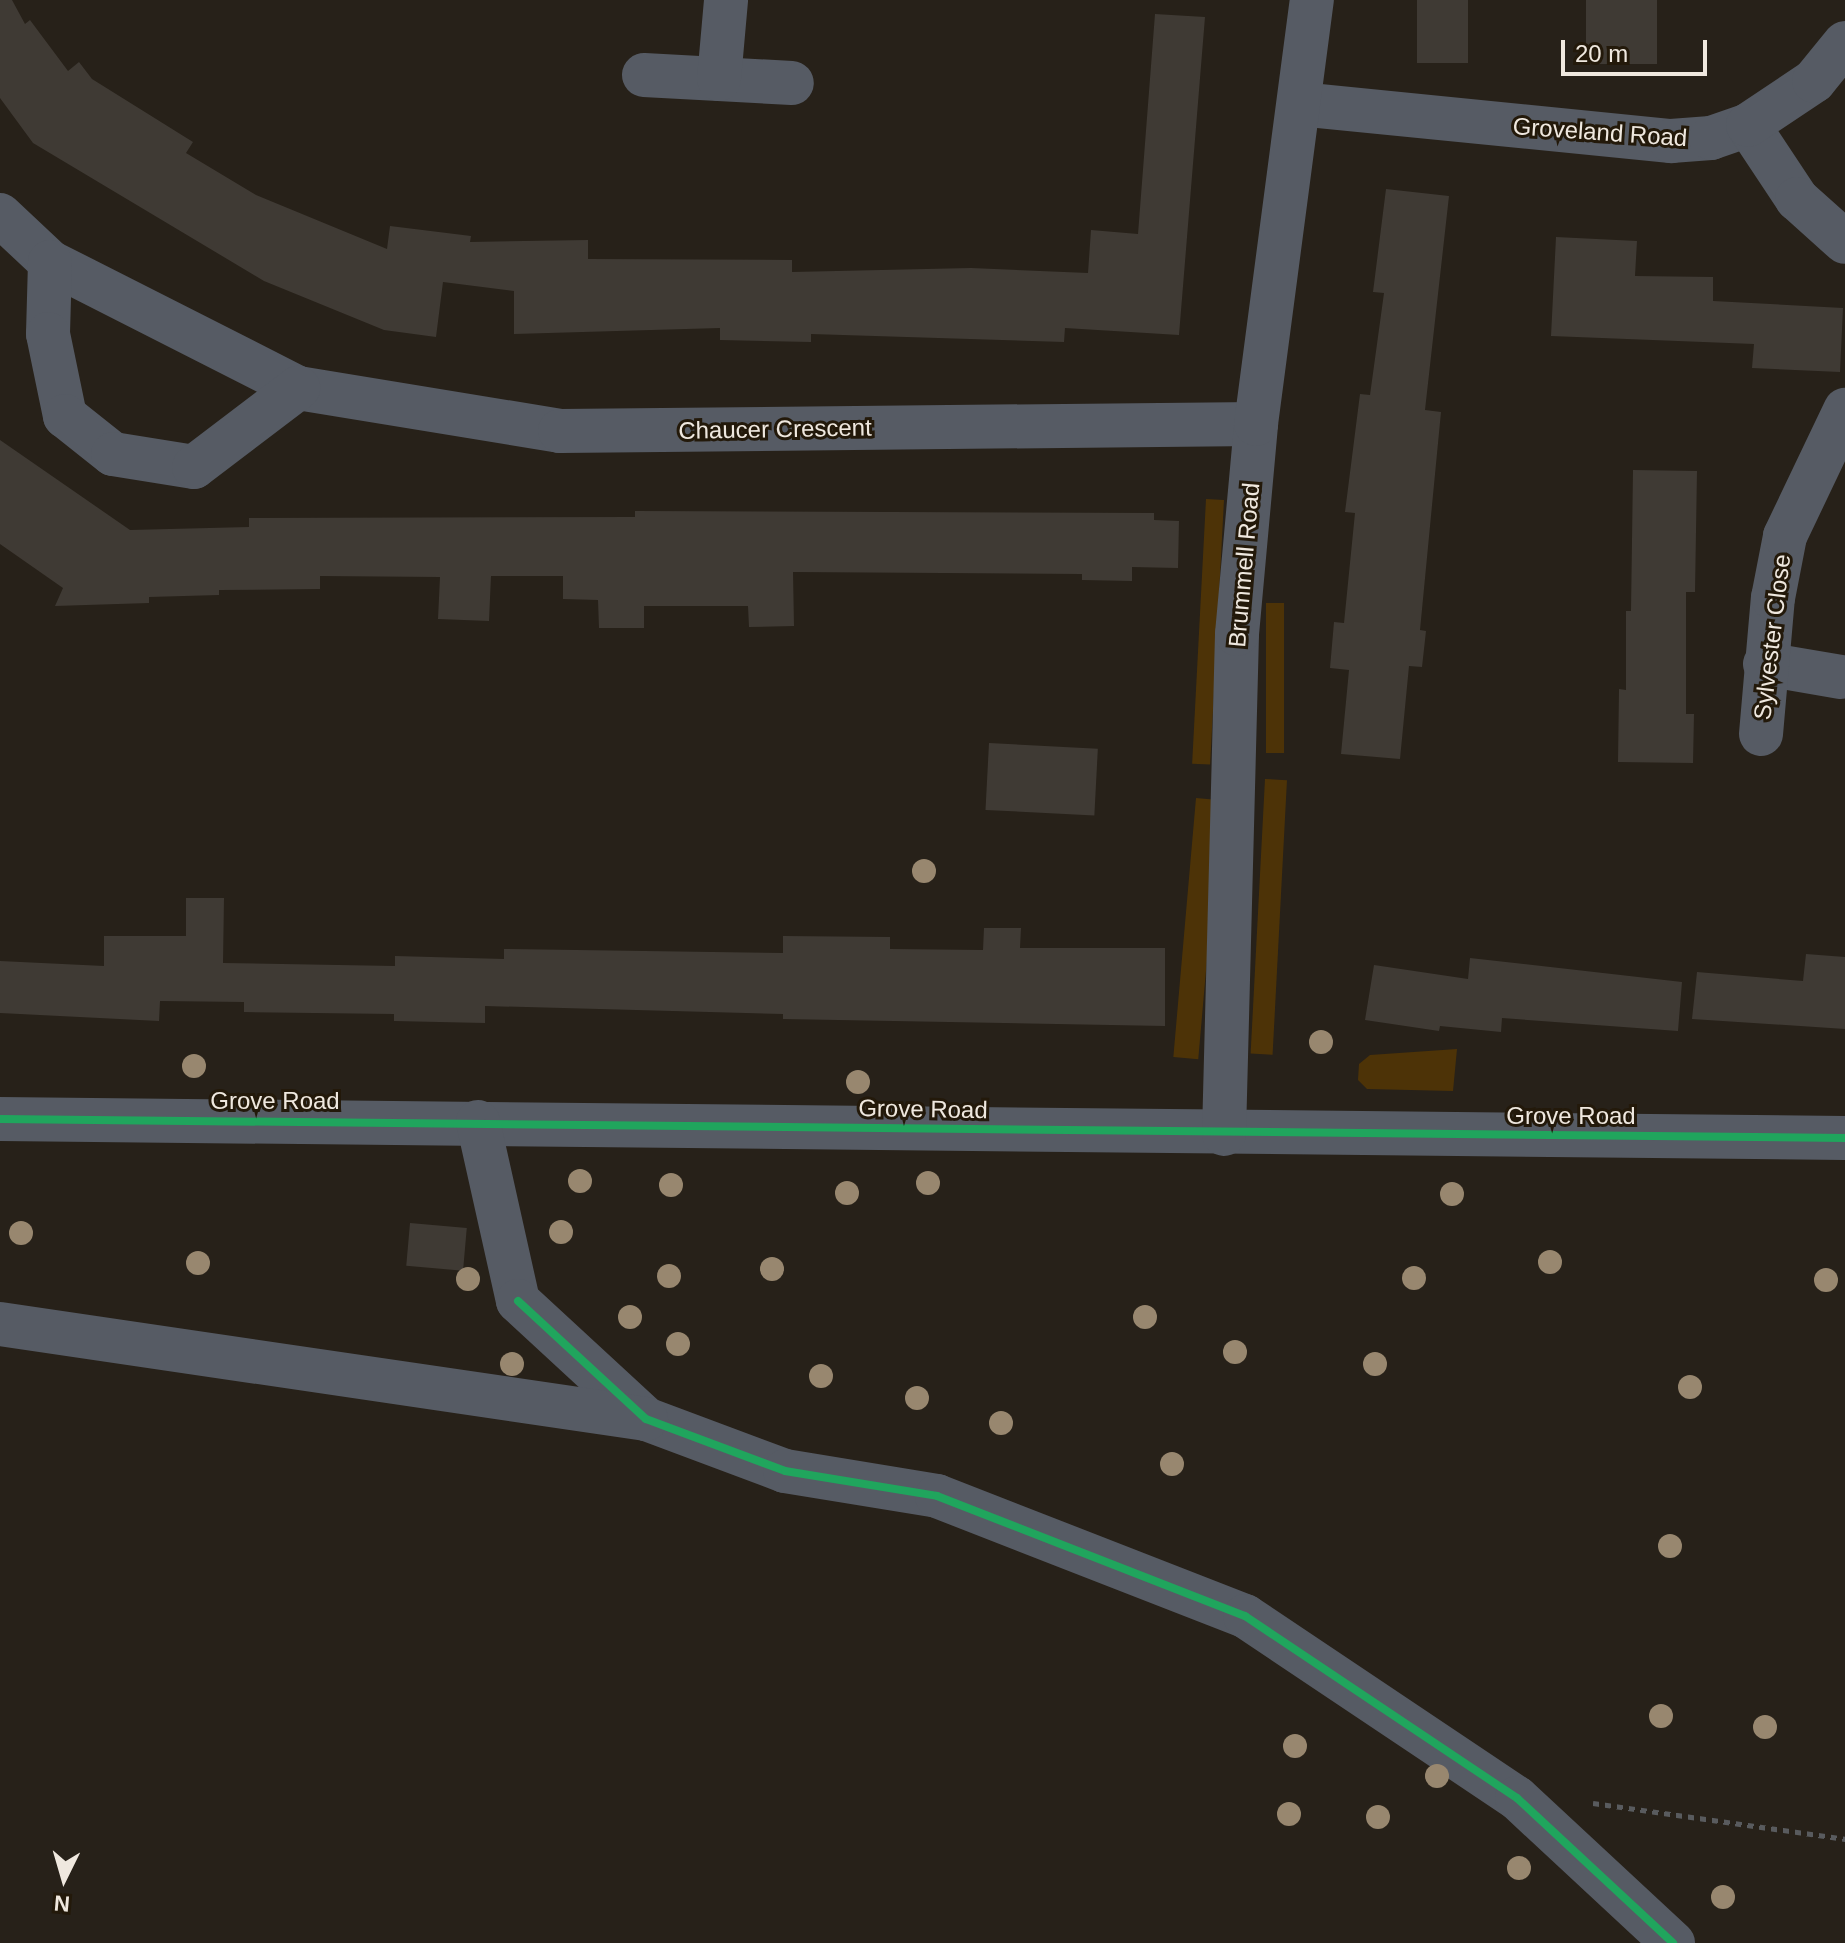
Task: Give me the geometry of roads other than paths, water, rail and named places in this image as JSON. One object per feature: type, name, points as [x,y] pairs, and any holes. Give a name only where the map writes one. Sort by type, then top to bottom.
[{"type":"street","points":[[719,79],[726,0]]},
{"type":"street","name":"Brummell Road","points":[[1224,1134],[1237,634],[1256,424],[1312,0]]},
{"type":"street","name":"Groveland Road","points":[[1299,104],[1671,141],[1711,138],[1748,125],[1814,81],[1845,43]]},
{"type":"street","points":[[644,75],[792,83]]},
{"type":"street","points":[[1748,125],[1797,199],[1845,242]]},
{"type":"street","name":"Chaucer Crescent","points":[[0,215],[50,262],[298,388],[560,431],[1256,424]]},
{"type":"street","points":[[50,262],[48,334],[65,416],[113,454],[194,467],[298,388]]},
{"type":"street","name":"Sylvester Close","points":[[1761,734],[1765,664],[1785,536],[1845,410]]},
{"type":"street","points":[[1765,664],[1841,677]]},
{"type":"street","name":"Grove Road","points":[[0,1119],[1845,1138]]},
{"type":"street","points":[[478,1122],[518,1301],[646,1419]]},
{"type":"street","points":[[0,1324],[646,1419],[785,1471],[937,1496],[1245,1616],[1517,1798],[1673,1943]]}]
